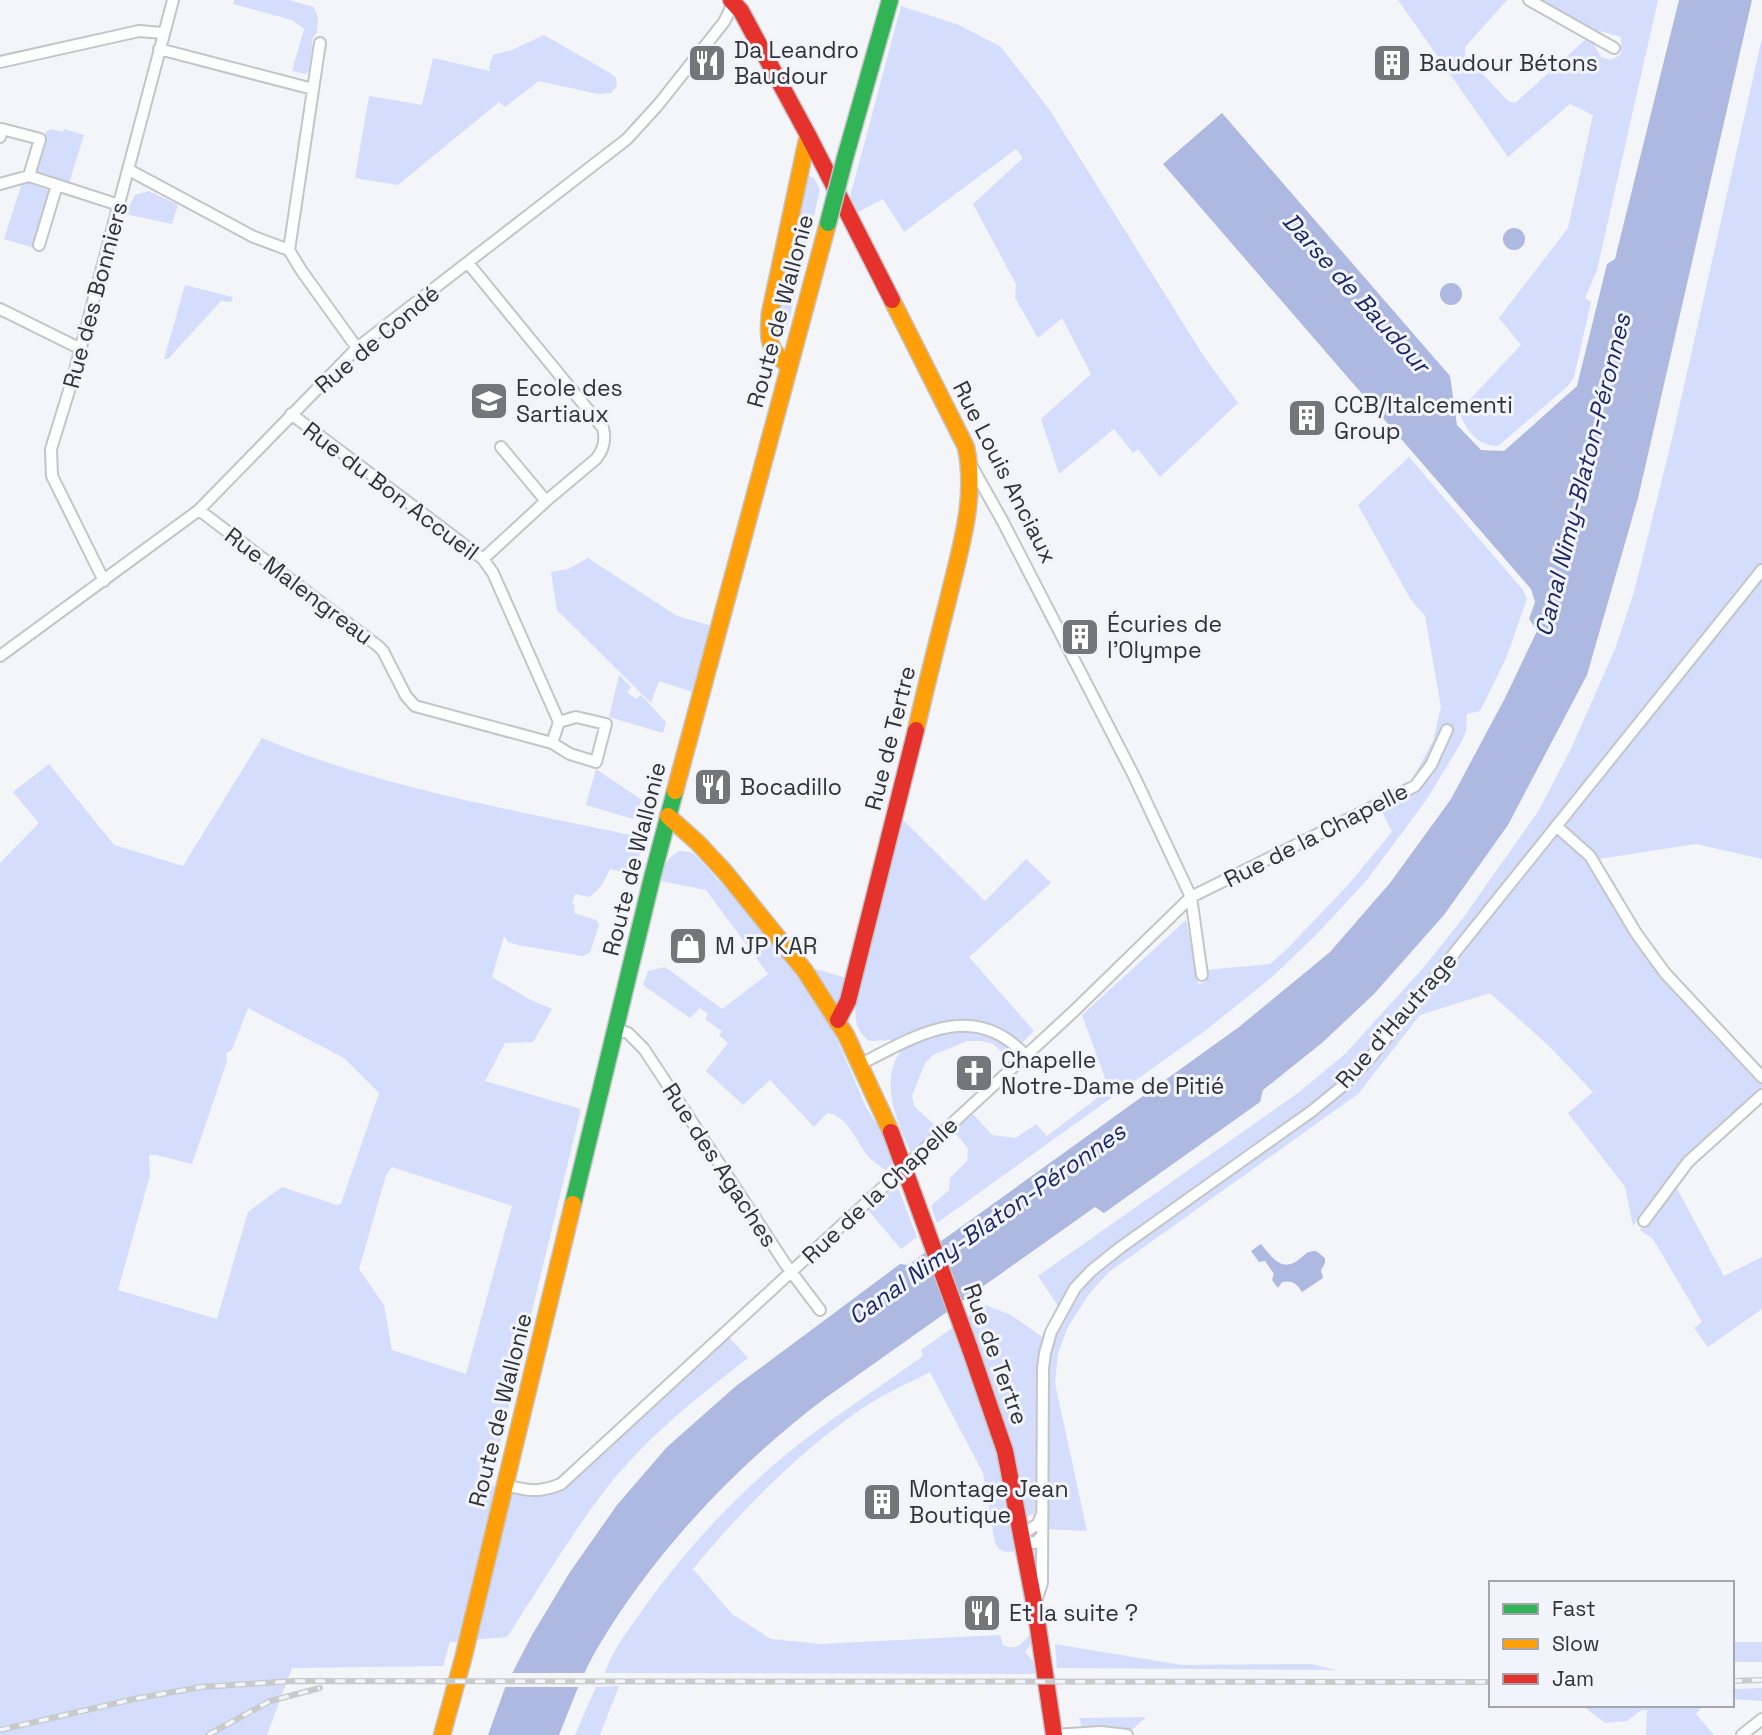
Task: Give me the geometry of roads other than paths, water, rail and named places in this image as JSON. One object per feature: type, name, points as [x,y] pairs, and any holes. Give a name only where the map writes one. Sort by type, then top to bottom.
[{"type":"street","name":"Rue des Bonniers","points":[[104,581],[51,469],[51,449],[81,349],[173,0]]},
{"type":"street","points":[[1529,0],[1614,48]]},
{"type":"street","name":"Rue Louis Anciaux","points":[[734,1],[808,135],[960,435],[971,465],[996,508],[1134,776],[1191,897],[1202,975]]},
{"type":"street","name":"Rue de Condé","points":[[0,656],[199,510],[357,348],[636,131],[724,22],[734,1]]},
{"type":"street","name":"Route de Wallonie","points":[[442,1735],[463,1659],[668,816],[888,7]]},
{"type":"street","points":[[0,62],[139,31],[163,33]]},
{"type":"street","points":[[289,250],[320,43]]},
{"type":"street","points":[[159,49],[313,89]]},
{"type":"street","points":[[0,137],[2,129],[40,139],[29,176]]},
{"type":"street","points":[[789,366],[776,357],[770,348],[768,337],[770,313],[808,135]]},
{"type":"street","points":[[129,170],[254,236],[289,250],[357,348]]},
{"type":"street","points":[[0,184],[29,176],[119,205]]},
{"type":"street","points":[[39,245],[57,185]]},
{"type":"street","points":[[468,263],[603,428],[605,442],[601,452],[483,559]]},
{"type":"street","points":[[0,309],[81,349]]},
{"type":"street","name":"Rue du Bon Accueil","points":[[291,414],[483,559],[493,573],[559,722]]},
{"type":"street","points":[[501,447],[546,501]]},
{"type":"street","name":"Rue de Tertre","points":[[838,1020],[850,990],[964,535],[971,499],[971,465]]},
{"type":"street","name":"Rue Malengreau","points":[[199,510],[378,646],[406,696],[415,706],[552,743],[570,754],[596,762],[606,724],[576,717],[559,722]]},
{"type":"street","name":"Rue d'Hautrage","points":[[1035,1607],[1042,1583],[1044,1361],[1051,1332],[1075,1288],[1121,1247],[1312,1111],[1345,1084],[1371,1057],[1762,570]]},
{"type":"street","points":[[552,743],[559,722]]},
{"type":"street","name":"Rue de la Chapelle","points":[[505,1485],[545,1491],[561,1484],[1026,1056],[1191,897],[1415,786],[1431,765],[1447,730]]},
{"type":"street","name":"Rue de Tertre","points":[[668,816],[691,835],[796,957],[838,1020],[891,1132],[1005,1451],[1035,1607],[1054,1735]]},
{"type":"street","points":[[1556,826],[1590,856],[1636,933],[1665,973],[1762,1077]]},
{"type":"street","points":[[861,1064],[916,1035],[959,1025],[993,1030],[1018,1047],[1026,1056]]},
{"type":"street","name":"Rue des Agaches","points":[[615,1029],[628,1033],[644,1049],[820,1310]]},
{"type":"street","points":[[1644,1221],[1688,1162],[1762,1095]]},
{"type":"street","points":[[1042,1513],[1038,1524],[1022,1534],[1035,1544],[1042,1536]]},
{"type":"street","points":[[1742,1735],[1762,1719]]},
{"type":"street","points":[[1054,1735],[1101,1732],[1127,1735]]},
{"type":"water","points":[[1679,0],[1752,0],[1638,498],[1587,675],[1508,825],[1444,915],[1374,994],[1323,1042],[1263,1090],[1260,1102],[1104,1213],[1095,1207],[824,1399],[759,1453],[699,1512],[645,1577],[598,1647],[559,1735],[488,1735],[506,1685],[570,1572],[617,1505],[667,1447],[736,1386],[900,1264],[908,1265],[1239,1027],[1330,952],[1390,883],[1451,799],[1537,631],[1529,619],[1535,602],[1531,589],[1163,164],[1222,113],[1450,376],[1457,425],[1481,450],[1504,451],[1577,386],[1607,264],[1615,259]]},
{"type":"water","points":[[1510,228],[1518,228],[1525,235],[1525,243],[1518,250],[1510,250],[1503,243],[1503,235]]},
{"type":"water","points":[[1447,283],[1455,283],[1462,290],[1462,298],[1455,305],[1447,305],[1440,298],[1440,290]]},
{"type":"water","points":[[1261,1244],[1276,1261],[1286,1265],[1316,1251],[1325,1258],[1321,1270],[1323,1278],[1302,1292],[1292,1282],[1282,1282],[1278,1288],[1272,1280],[1274,1274],[1265,1261],[1259,1262],[1251,1251]]},
{"type":"railway","points":[[1734,1681],[1762,1680]]},
{"type":"railway","points":[[0,1730],[134,1699],[201,1687],[294,1681],[1489,1682]]},
{"type":"railway","points":[[208,1735],[270,1701],[320,1688]]},
{"type":"place","name":"Da Leandro Baudour","points":[[707,63]]},
{"type":"place","name":"Baudour Bétons","points":[[1392,63]]},
{"type":"place","name":"Ecole des Sartiaux","points":[[489,401]]},
{"type":"place","name":"CCB/Italcementi Group","points":[[1307,418]]},
{"type":"place","name":"Écuries de l'Olympe","points":[[1080,637]]},
{"type":"place","name":"Bocadillo","points":[[713,787]]},
{"type":"place","name":"M JP KAR","points":[[688,946]]},
{"type":"place","name":"Chapelle Notre-Dame de Pitié","points":[[974,1073]]},
{"type":"place","name":"Montage Jean Boutique","points":[[882,1502]]},
{"type":"place","name":"Et la suite ?","points":[[982,1613]]},
{"type":"water label","name":"Darse de Baudour","points":[[1356,293]]},
{"type":"water label","name":"Canal Nimy-Blaton-Péronnes","points":[[1583,475]]},
{"type":"water label","name":"Canal Nimy-Blaton-Péronnes","points":[[987,1224]]}]
